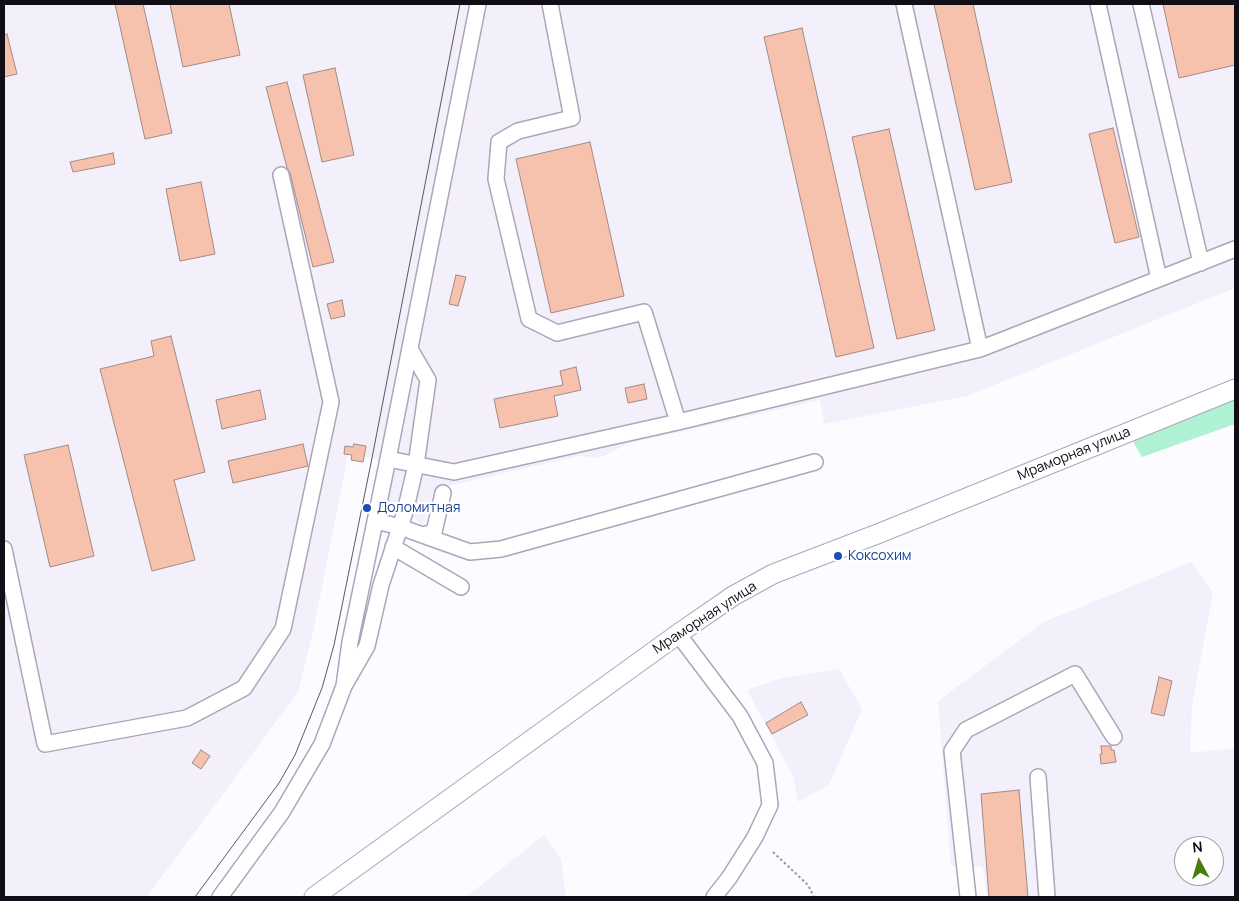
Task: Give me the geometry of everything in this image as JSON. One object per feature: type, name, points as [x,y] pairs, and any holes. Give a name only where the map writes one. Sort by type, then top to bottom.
[{"type":"main road","name":"Мраморная улица","points":[[314,897],[733,596],[773,574],[880,533],[1235,389]]},
{"type":"street","points":[[344,686],[350,642],[478,4]]},
{"type":"street","points":[[550,4],[572,118],[518,131],[499,142],[496,180],[529,319],[557,333],[644,312],[678,422]]},
{"type":"street","points":[[904,4],[980,349]]},
{"type":"street","points":[[1098,4],[1159,279]]},
{"type":"street","points":[[1141,4],[1201,263]]},
{"type":"street","points":[[4,549],[44,744],[187,718],[244,688],[283,629],[331,402],[281,175]]},
{"type":"street","points":[[388,459],[454,472],[678,422],[980,349],[1235,249]]},
{"type":"street","points":[[220,897],[282,812],[322,744],[344,686],[367,646],[380,585],[400,527],[416,465],[428,380],[410,349]]},
{"type":"street","points":[[376,520],[470,552],[500,549],[815,462]]},
{"type":"street","points":[[423,535],[434,532],[443,493]]},
{"type":"street","points":[[393,547],[461,587]]},
{"type":"street","points":[[678,634],[740,716],[765,763],[770,805],[755,837],[729,878],[714,897]]},
{"type":"street","points":[[968,897],[952,751],[966,730],[1075,674],[1114,737]]},
{"type":"street","points":[[1038,777],[1046,897]]},
{"type":"path","points":[[773,852],[808,885],[814,897]]},
{"type":"shaded area","points":[[4,4],[1235,4],[1235,288],[967,396],[824,424],[820,400],[627,444],[596,458],[579,456],[435,489],[423,526],[409,513],[374,508],[383,460],[364,457],[363,462],[351,460],[352,455],[348,454],[315,623],[298,692],[147,897],[4,897]]},
{"type":"shaded area","points":[[1191,562],[1213,592],[1192,706],[1190,753],[1235,748],[1235,897],[987,897],[983,867],[951,866],[938,701],[1044,622]]},
{"type":"shaded area","points":[[839,669],[862,709],[829,785],[798,802],[794,778],[747,690],[782,678]]},
{"type":"shaded area","points":[[544,835],[561,858],[566,897],[466,897]]},
{"type":"green space","points":[[1235,400],[1235,424],[1142,457],[1132,440]]},
{"type":"building","points":[[115,4],[143,4],[172,133],[145,139]]},
{"type":"building","points":[[170,4],[229,4],[240,55],[183,67]]},
{"type":"building","points":[[934,4],[973,4],[1012,182],[975,190]]},
{"type":"building","points":[[1163,4],[1235,4],[1235,65],[1179,78]]},
{"type":"building","points":[[802,28],[874,348],[836,357],[764,37]]},
{"type":"building","points":[[7,34],[17,74],[4,77],[4,35]]},
{"type":"building","points":[[335,68],[354,155],[322,162],[303,75]]},
{"type":"building","points":[[287,82],[334,262],[313,267],[266,87]]},
{"type":"building","points":[[1113,128],[1139,237],[1115,243],[1089,134]]},
{"type":"building","points":[[889,129],[935,330],[897,339],[852,137]]},
{"type":"building","points":[[590,142],[624,296],[551,313],[516,159]]},
{"type":"building","points":[[113,153],[115,164],[73,172],[70,162]]},
{"type":"building","points":[[201,182],[215,254],[180,261],[166,189]]},
{"type":"building","points":[[456,275],[466,277],[458,306],[449,304]]},
{"type":"building","points":[[342,300],[345,316],[331,319],[327,304]]},
{"type":"building","points":[[171,336],[205,472],[174,480],[195,560],[152,571],[100,369],[154,356],[151,341]]},
{"type":"building","points":[[576,367],[581,390],[554,396],[558,416],[500,428],[494,399],[563,385],[560,371]]},
{"type":"building","points":[[644,384],[647,399],[628,403],[625,388]]},
{"type":"building","points":[[260,390],[266,419],[222,429],[216,400]]},
{"type":"building","points":[[303,444],[308,466],[233,483],[228,461]]},
{"type":"building","points":[[354,444],[366,446],[363,462],[351,460],[352,455],[344,454],[345,446],[353,447]]},
{"type":"building","points":[[68,445],[94,556],[50,567],[24,455]]},
{"type":"building","points":[[1159,677],[1172,681],[1164,716],[1151,713]]},
{"type":"building","points":[[801,702],[808,715],[772,734],[766,723]]},
{"type":"building","points":[[1101,746],[1111,746],[1111,750],[1114,750],[1116,762],[1101,764]]},
{"type":"building","points":[[201,750],[210,756],[201,769],[192,763]]},
{"type":"building","points":[[1019,790],[1028,897],[989,897],[981,794]]},
{"type":"tram line","points":[[195,897],[279,783],[295,755],[322,688],[334,645],[372,458],[460,4]]},
{"type":"place","name":"Доломитная","points":[[367,508]]},
{"type":"place","name":"Коксохим","points":[[838,556]]}]
